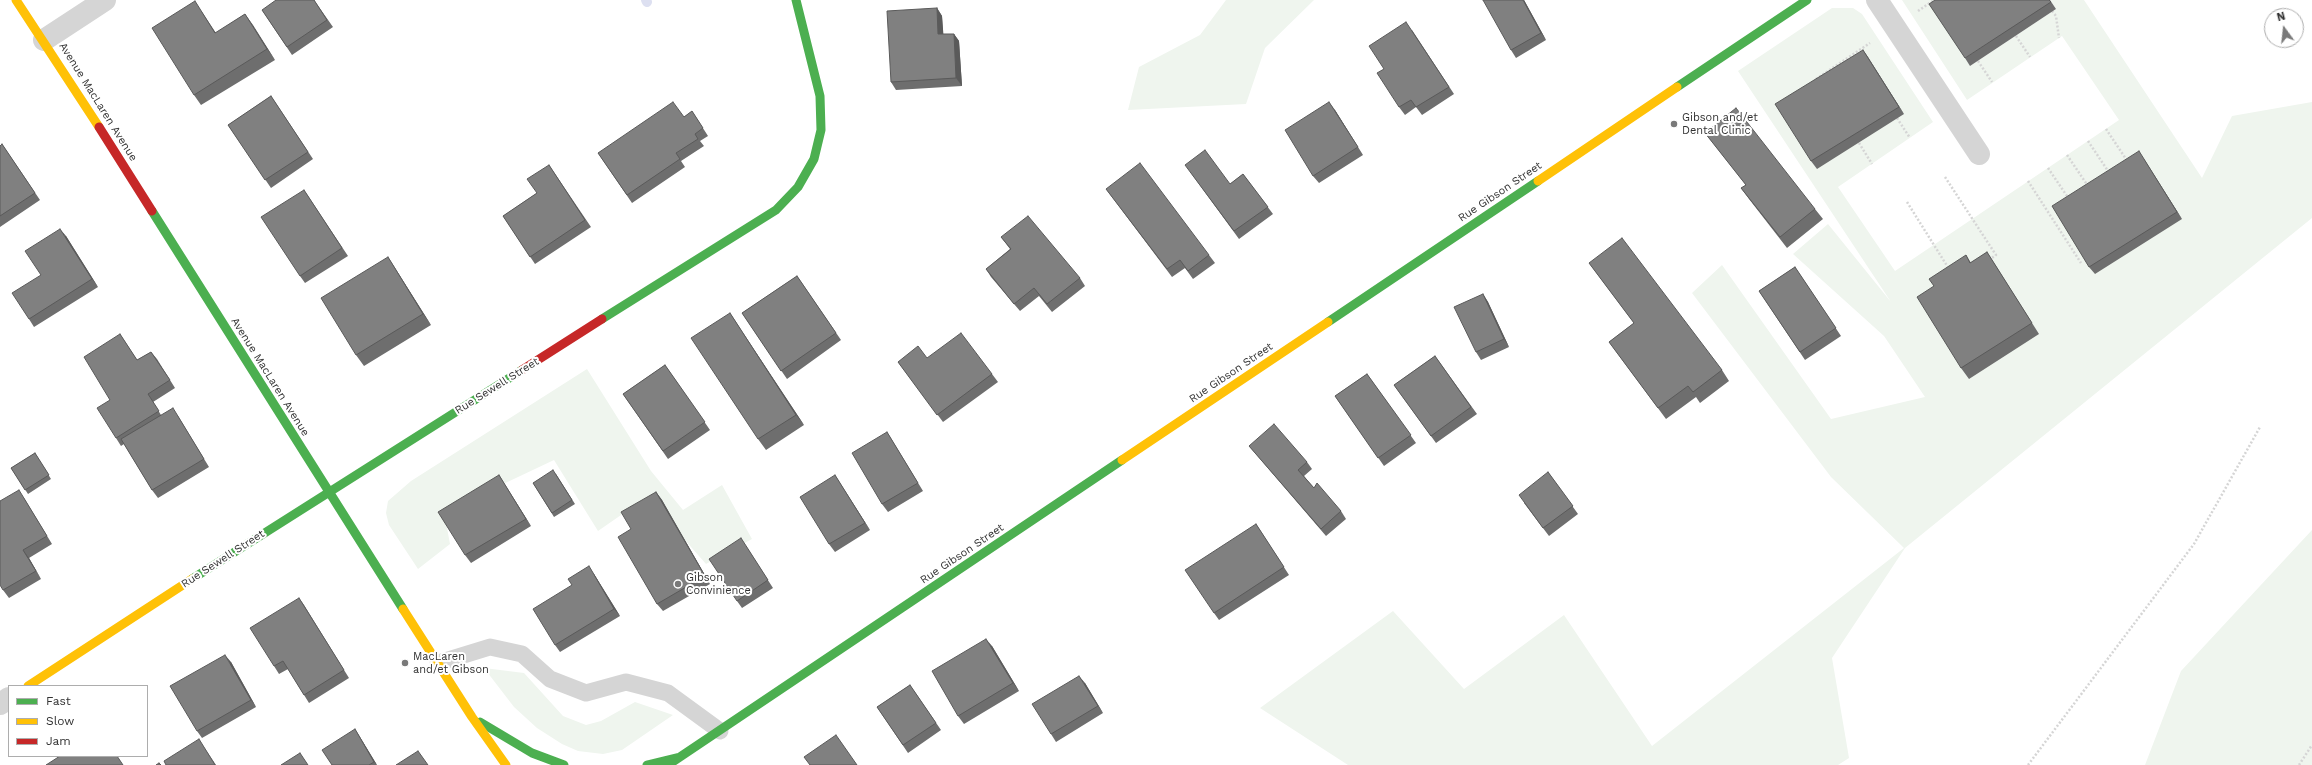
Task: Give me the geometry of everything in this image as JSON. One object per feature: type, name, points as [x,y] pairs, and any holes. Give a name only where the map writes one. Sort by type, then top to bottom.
[{"type":"street","name":"Avenue MacLaren Avenue","points":[[16,0],[44,40],[328,492],[472,717],[506,765]]},
{"type":"street","points":[[44,40],[106,0]]},
{"type":"street","name":"Rue Sewell Street","points":[[30,685],[328,492],[776,210],[798,187],[814,159],[821,130],[820,96],[796,0]]},
{"type":"street","name":"Rue Gibson Street","points":[[668,765],[1807,0]]},
{"type":"street","points":[[1877,0],[1979,154]]},
{"type":"street","points":[[472,717],[532,753],[564,765]]},
{"type":"street","points":[[647,765],[680,757]]},
{"type":"lane","points":[[438,663],[490,646],[522,654],[550,679],[586,693],[626,682],[668,693],[720,731]]},
{"type":"path","points":[[1812,82],[1934,0]]},
{"type":"path","points":[[2052,11],[2056,16],[2059,38]]},
{"type":"path","points":[[2016,36],[2030,57]]},
{"type":"path","points":[[1847,58],[1850,62]]},
{"type":"path","points":[[1978,61],[1992,82]]},
{"type":"path","points":[[1827,71],[1830,75]]},
{"type":"path","points":[[1897,118],[1910,138]]},
{"type":"path","points":[[2106,129],[2132,167]]},
{"type":"path","points":[[2088,141],[2113,178]]},
{"type":"path","points":[[1859,143],[1872,164]]},
{"type":"path","points":[[2067,155],[2092,192]]},
{"type":"path","points":[[2048,168],[2072,204]]},
{"type":"path","points":[[1945,177],[1996,255],[1986,262]]},
{"type":"path","points":[[2028,181],[2081,263]]},
{"type":"path","points":[[1907,202],[1951,271]]},
{"type":"path","points":[[2028,765],[2194,544],[2260,427]]},
{"type":"path","points":[[2299,765],[2312,745]]},
{"type":"shaded area","points":[[1226,0],[1314,0],[1265,48],[1246,104],[1128,110],[1139,67],[1200,35]]},
{"type":"shaded area","points":[[1902,0],[1952,0],[1970,66],[2056,9],[2050,0],[2084,0],[2202,178],[2232,116],[2312,102],[2312,218],[1905,548],[1832,658],[1849,758],[1838,765],[1348,765],[1260,708],[1393,611],[1464,689],[1564,615],[1652,746],[1904,548],[1831,477],[1692,293],[1722,265],[1831,419],[1925,397],[1884,336],[1793,254],[1828,224],[1891,302],[1738,71],[1832,8],[1853,8],[1862,14],[1933,122],[1838,187],[1895,271],[2119,120],[2062,36],[1967,100]]},
{"type":"shaded area","points":[[587,369],[651,471],[683,510],[722,485],[752,539],[706,564],[647,497],[598,531],[554,460],[444,512],[450,544],[418,569],[389,525],[386,513],[388,501],[411,481]]},
{"type":"shaded area","points":[[2312,530],[2312,765],[2145,765],[2181,671]]},
{"type":"shaded area","points":[[484,668],[524,673],[563,716],[586,725],[601,721],[635,702],[673,715],[622,750],[603,754],[578,751],[562,744],[537,728],[514,707]]},
{"type":"building","points":[[276,0],[314,0],[327,20],[287,47],[262,10]]},
{"type":"building","points":[[1483,0],[1523,0],[1541,33],[1511,50]]},
{"type":"building","points":[[1935,0],[2049,0],[2051,2],[1965,58],[1929,4]]},
{"type":"building","points":[[195,1],[215,33],[245,14],[267,49],[194,95],[152,28]]},
{"type":"building","points":[[937,8],[938,34],[954,34],[956,78],[891,82],[887,11]]},
{"type":"building","points":[[1406,22],[1449,87],[1416,107],[1411,100],[1399,107],[1377,73],[1384,69],[1369,46]]},
{"type":"building","points":[[1863,50],[1899,107],[1811,161],[1775,104]]},
{"type":"building","points":[[271,96],[308,152],[265,180],[228,125]]},
{"type":"building","points":[[673,102],[684,117],[692,111],[703,128],[695,134],[698,139],[676,153],[680,159],[627,195],[598,153]]},
{"type":"building","points":[[1329,102],[1358,147],[1313,176],[1285,130]]},
{"type":"building","points":[[1736,108],[1815,209],[1780,237],[1741,188],[1746,185],[1705,133]]},
{"type":"building","points":[[2,144],[35,193],[0,216],[0,146]]},
{"type":"building","points":[[1205,150],[1230,184],[1243,174],[1268,207],[1234,231],[1185,165]]},
{"type":"building","points":[[2139,151],[2177,212],[2089,267],[2052,206]]},
{"type":"building","points":[[1140,163],[1209,255],[1188,271],[1180,260],[1167,269],[1106,189]]},
{"type":"building","points":[[549,165],[585,220],[530,257],[503,216],[537,193],[527,179]]},
{"type":"building","points":[[304,190],[342,248],[300,276],[261,217]]},
{"type":"building","points":[[1028,216],[1080,278],[1047,304],[1034,288],[1014,304],[986,269],[1011,249],[1001,237]]},
{"type":"building","points":[[60,229],[92,279],[29,319],[12,293],[41,275],[25,251]]},
{"type":"building","points":[[1622,238],[1722,370],[1693,392],[1688,386],[1658,408],[1609,342],[1634,323],[1589,263]]},
{"type":"building","points":[[1987,252],[2032,323],[1961,368],[1917,297],[1934,286],[1929,279],[1966,255],[1970,263]]},
{"type":"building","points":[[388,257],[423,314],[356,355],[321,298]]},
{"type":"building","points":[[1795,267],[1836,328],[1800,352],[1759,291]]},
{"type":"building","points":[[797,276],[836,333],[781,371],[742,313]]},
{"type":"building","points":[[1483,294],[1504,339],[1476,352],[1454,307]]},
{"type":"building","points":[[730,313],[796,415],[758,439],[691,338]]},
{"type":"building","points":[[961,333],[992,374],[937,415],[898,362],[918,346],[927,358]]},
{"type":"building","points":[[120,334],[137,360],[151,352],[170,380],[148,394],[159,411],[116,438],[97,408],[110,400],[84,357]]},
{"type":"building","points":[[1435,356],[1471,407],[1431,436],[1394,385]]},
{"type":"building","points":[[665,365],[705,422],[663,451],[623,394]]},
{"type":"building","points":[[1367,374],[1411,435],[1378,458],[1335,396]]},
{"type":"building","points":[[173,408],[204,459],[152,490],[121,439]]},
{"type":"building","points":[[1274,424],[1307,462],[1298,470],[1314,488],[1317,483],[1341,511],[1321,529],[1249,446]]},
{"type":"building","points":[[887,432],[918,483],[882,504],[852,453]]},
{"type":"building","points":[[35,453],[49,475],[25,490],[11,468]]},
{"type":"building","points":[[553,470],[572,500],[552,513],[533,483]]},
{"type":"building","points":[[1548,472],[1573,506],[1543,528],[1519,495]]},
{"type":"building","points":[[499,475],[526,519],[465,555],[438,512]]},
{"type":"building","points":[[835,475],[865,523],[829,544],[800,497]]},
{"type":"building","points":[[19,490],[47,536],[23,550],[36,571],[3,590],[0,585],[0,501]]},
{"type":"building","points":[[656,492],[705,576],[657,604],[618,537],[631,529],[621,512]]},
{"type":"building","points":[[1256,524],[1284,567],[1214,613],[1185,570]]},
{"type":"building","points":[[741,538],[768,580],[737,601],[709,559]]},
{"type":"building","points":[[589,566],[614,609],[555,645],[533,609],[572,585],[568,579]]},
{"type":"building","points":[[299,598],[344,670],[304,695],[283,661],[274,666],[250,628]]},
{"type":"building","points":[[986,639],[1013,683],[958,716],[932,671]]},
{"type":"building","points":[[225,655],[251,700],[197,731],[170,686]]},
{"type":"building","points":[[1079,676],[1098,706],[1051,734],[1032,704]]},
{"type":"building","points":[[910,685],[936,723],[903,745],[877,707]]},
{"type":"building","points":[[355,729],[374,762],[369,765],[332,765],[322,750]]},
{"type":"building","points":[[836,735],[857,765],[810,765],[804,757]]},
{"type":"building","points":[[199,739],[215,765],[166,765],[164,761]]},
{"type":"building","points":[[418,751],[428,765],[396,765]]},
{"type":"building","points":[[300,753],[308,765],[281,765]]},
{"type":"building","points":[[58,757],[118,757],[123,765],[46,765]]},
{"type":"traffic: fast","points":[[602,319],[776,210],[798,187],[814,159],[821,130],[820,96],[796,0]]},
{"type":"traffic: fast","points":[[1677,87],[1807,0]]},
{"type":"traffic: fast","points":[[1328,322],[1538,181]]},
{"type":"traffic: fast","points":[[152,211],[403,609]]},
{"type":"traffic: fast","points":[[192,579],[522,370]]},
{"type":"traffic: fast","points":[[668,765],[1122,460]]},
{"type":"traffic: fast","points":[[480,722],[532,753],[564,765]]},
{"type":"traffic: fast","points":[[647,765],[680,757]]},
{"type":"traffic: slow","points":[[16,0],[99,127]]},
{"type":"traffic: slow","points":[[1538,181],[1677,87]]},
{"type":"traffic: slow","points":[[1122,460],[1328,322]]},
{"type":"traffic: slow","points":[[30,685],[192,579]]},
{"type":"traffic: slow","points":[[403,609],[472,717],[506,765]]},
{"type":"traffic: jam","points":[[99,127],[152,211]]},
{"type":"traffic: jam","points":[[522,370],[602,319]]},
{"type":"place","name":"Gibson and/et Dental Clinic","points":[[1674,124]]},
{"type":"place","name":"Gibson Convinience","points":[[678,584]]},
{"type":"place","name":"MacLaren and/et Gibson","points":[[405,663]]}]
